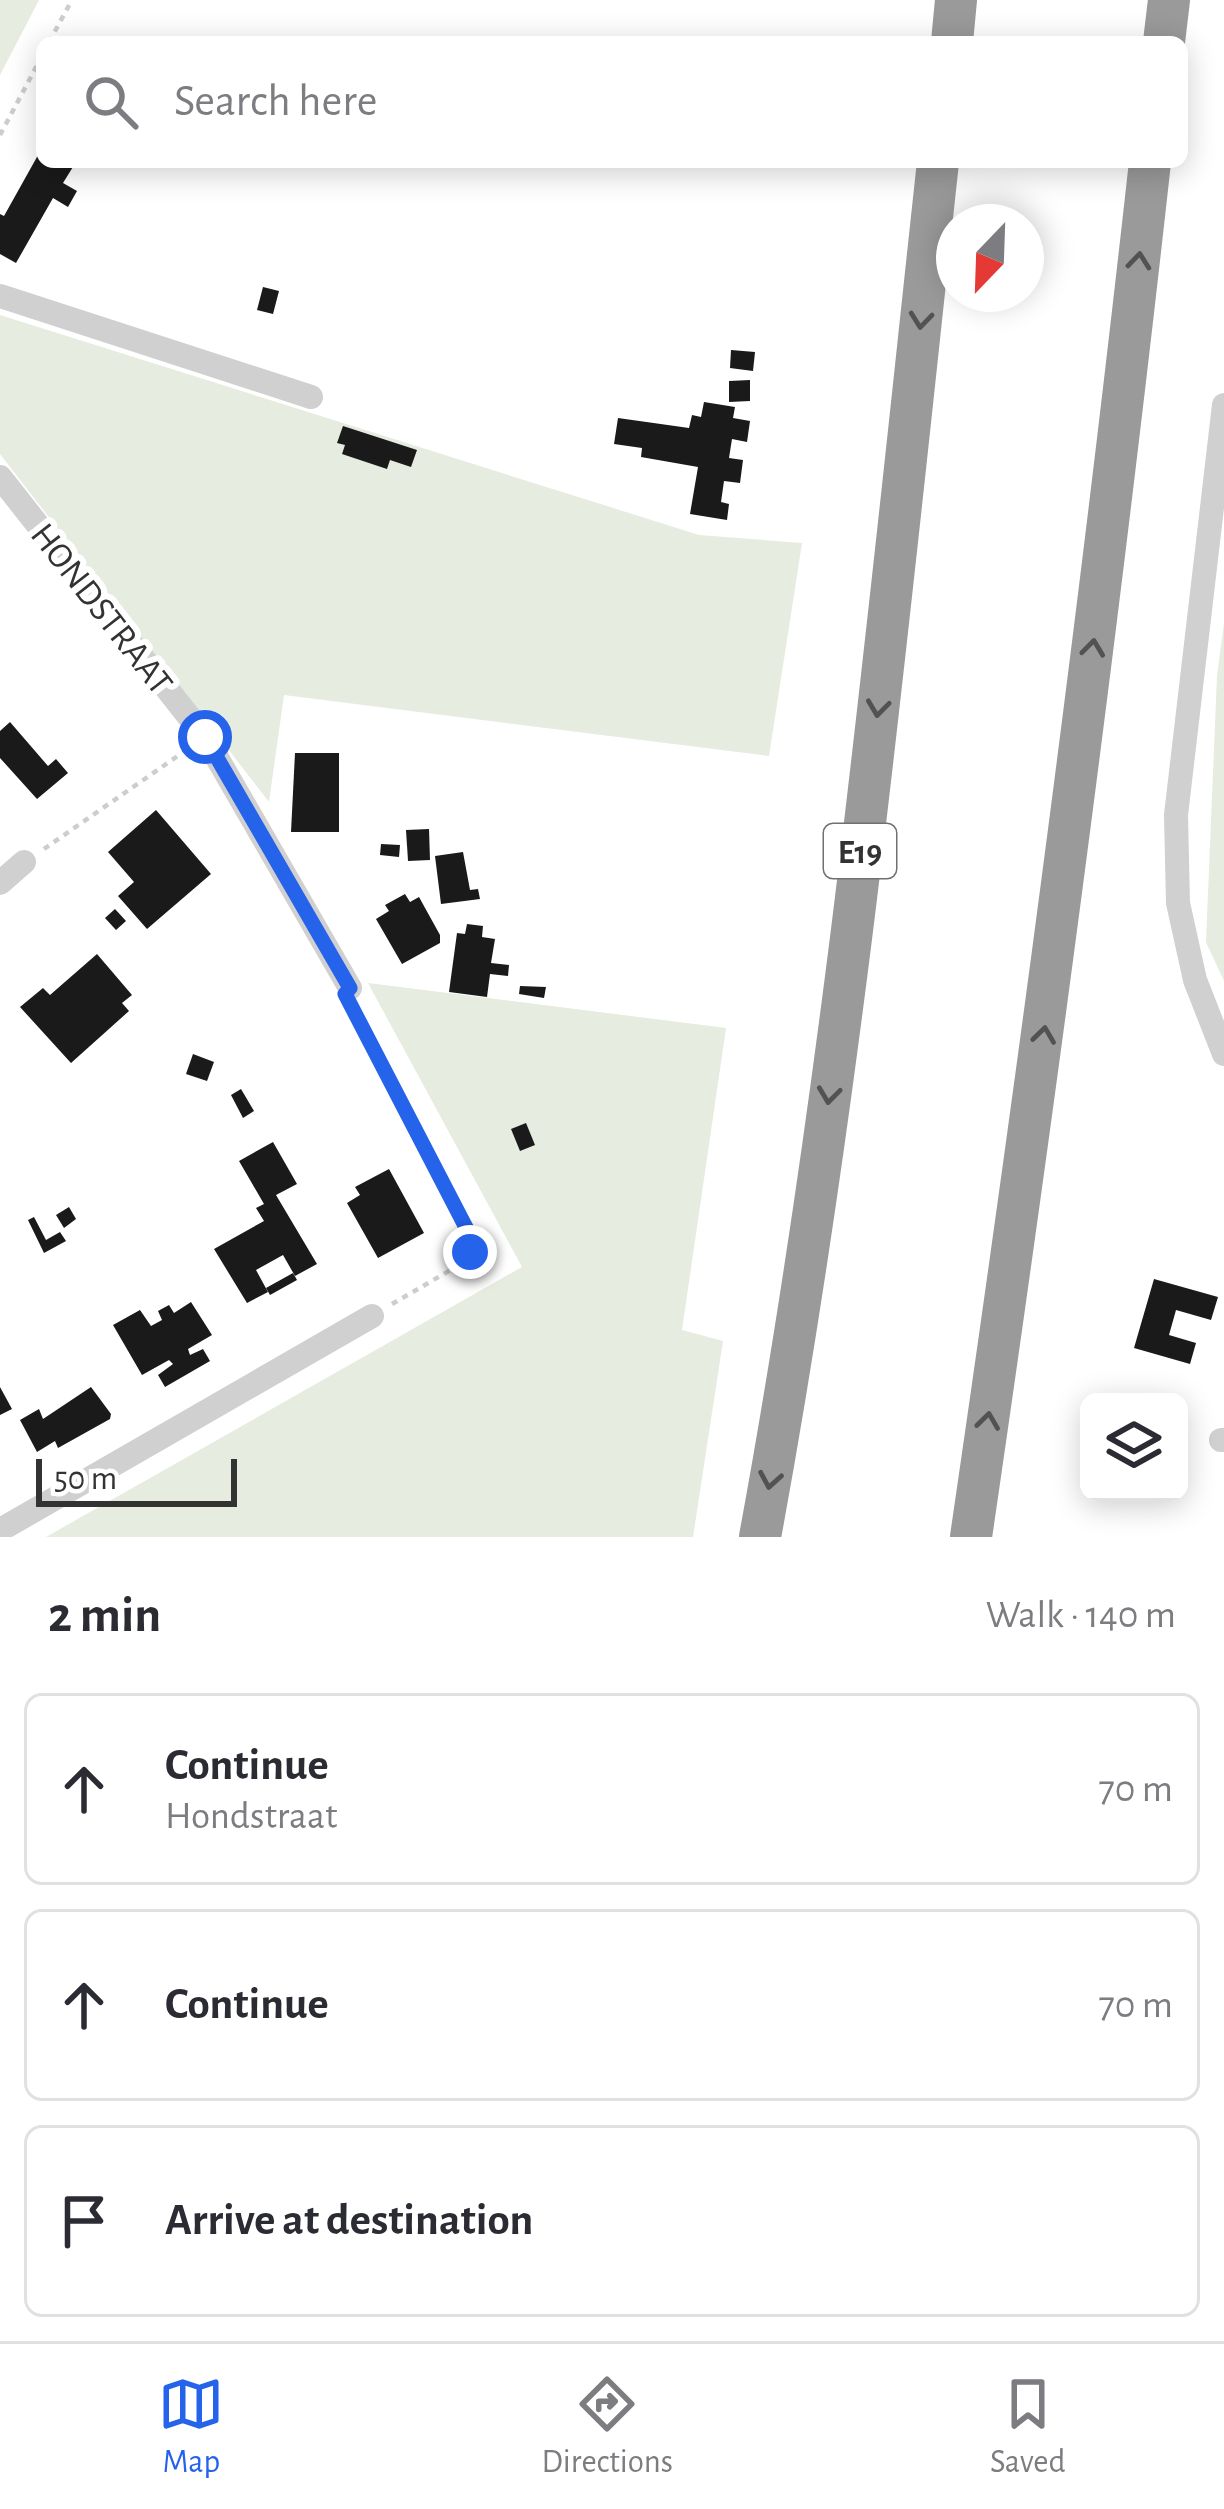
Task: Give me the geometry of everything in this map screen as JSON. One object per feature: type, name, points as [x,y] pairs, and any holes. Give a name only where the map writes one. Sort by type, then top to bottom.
[{"type":"highway","points":[[953,36],[956,0]]},
{"type":"highway","points":[[1165,36],[1168,0]]},
{"type":"highway","name":"E19","points":[[760,1537],[802,1310],[880,700],[937,168]]},
{"type":"highway","points":[[971,1537],[1046,1022],[1115,482],[1149,168]]},
{"type":"street","points":[[0,296],[311,397]]},
{"type":"street","points":[[1224,405],[1176,814],[1178,903],[1195,980],[1224,1054]]},
{"type":"street","name":"HONDSTRAAT","points":[[0,477],[205,737],[350,988]]},
{"type":"street","points":[[0,884],[24,862]]},
{"type":"street","points":[[0,1529],[372,1316]]},
{"type":"path","points":[[53,36],[72,0]]},
{"type":"path","points":[[0,135],[36,67]]},
{"type":"path","points":[[24,862],[205,737]]},
{"type":"path","points":[[350,988],[345,994],[473,1241],[461,1264],[372,1316]]},
{"type":"shaded area","points":[[0,0],[39,0],[0,75]]},
{"type":"shaded area","points":[[0,315],[699,535],[802,543],[769,756],[284,695],[269,802],[0,454]]},
{"type":"shaded area","points":[[1224,623],[1224,981],[1206,942],[1217,676]]},
{"type":"shaded area","points":[[368,983],[726,1028],[682,1330],[723,1341],[693,1537],[46,1537],[522,1267]]},
{"type":"building","points":[[36,159],[36,168],[72,168],[63,183],[77,191],[68,207],[53,198],[16,263],[0,254],[0,214],[4,216]]},
{"type":"building","points":[[263,287],[279,291],[273,314],[257,310]]},
{"type":"building","points":[[731,350],[755,352],[753,371],[730,368]]},
{"type":"building","points":[[750,380],[750,401],[729,402],[729,381]]},
{"type":"building","points":[[704,402],[735,407],[733,418],[750,421],[747,442],[732,439],[729,458],[743,460],[740,483],[724,481],[721,502],[729,504],[727,520],[690,514],[698,467],[641,457],[642,448],[614,444],[618,418],[689,428],[692,415],[701,417]]},
{"type":"building","points":[[343,426],[417,450],[411,467],[390,460],[387,469],[342,454],[345,445],[337,443]]},
{"type":"building","points":[[10,722],[48,766],[56,759],[68,773],[37,799],[0,758],[0,731]]},
{"type":"building","points":[[295,753],[339,753],[339,832],[291,832]]},
{"type":"building","points":[[156,810],[211,874],[147,929],[118,896],[134,882],[108,852]]},
{"type":"building","points":[[429,829],[430,860],[408,861],[406,830]]},
{"type":"building","points":[[381,844],[400,845],[399,857],[380,855]]},
{"type":"building","points":[[463,852],[470,890],[478,889],[480,899],[441,904],[435,856]]},
{"type":"building","points":[[405,894],[410,902],[419,897],[440,943],[402,964],[376,919],[389,911],[385,905]]},
{"type":"building","points":[[115,909],[126,921],[116,930],[105,918]]},
{"type":"building","points":[[467,924],[483,926],[482,937],[495,939],[491,963],[509,965],[508,976],[490,974],[487,997],[449,992],[457,933],[465,934]]},
{"type":"building","points":[[97,954],[132,995],[122,1003],[129,1011],[71,1063],[20,1007],[43,988],[50,995]]},
{"type":"building","points":[[520,986],[546,987],[544,998],[519,994]]},
{"type":"building","points":[[193,1054],[214,1062],[207,1081],[186,1074]]},
{"type":"building","points":[[241,1089],[254,1111],[243,1118],[231,1095]]},
{"type":"building","points":[[526,1123],[535,1145],[520,1151],[511,1129]]},
{"type":"building","points":[[273,1142],[297,1184],[276,1195],[317,1264],[295,1276],[283,1255],[256,1270],[268,1292],[247,1303],[214,1249],[264,1221],[256,1208],[264,1204],[239,1161]]},
{"type":"building","points":[[389,1169],[424,1233],[378,1258],[347,1203],[360,1195],[355,1187]]},
{"type":"building","points":[[69,1207],[76,1219],[64,1228],[56,1215]]},
{"type":"building","points":[[34,1217],[46,1240],[60,1232],[66,1241],[44,1253],[28,1220]]},
{"type":"building","points":[[293,1273],[297,1280],[270,1295],[266,1288]]},
{"type":"building","points":[[1154,1279],[1218,1297],[1211,1320],[1176,1310],[1169,1335],[1196,1343],[1190,1364],[1134,1348]]},
{"type":"building","points":[[191,1302],[212,1335],[188,1349],[190,1355],[203,1349],[210,1361],[165,1387],[158,1375],[173,1364],[169,1360],[142,1375],[113,1325],[140,1310],[151,1326],[162,1320],[158,1311],[169,1305],[174,1313]]},
{"type":"building","points":[[0,1387],[12,1409],[0,1415]]},
{"type":"building","points":[[91,1387],[110,1419],[58,1448],[55,1441],[37,1452],[20,1420],[39,1409],[43,1419]]},
{"type":"route","points":[[205,737],[350,988],[345,994],[473,1241],[470,1252]]}]
